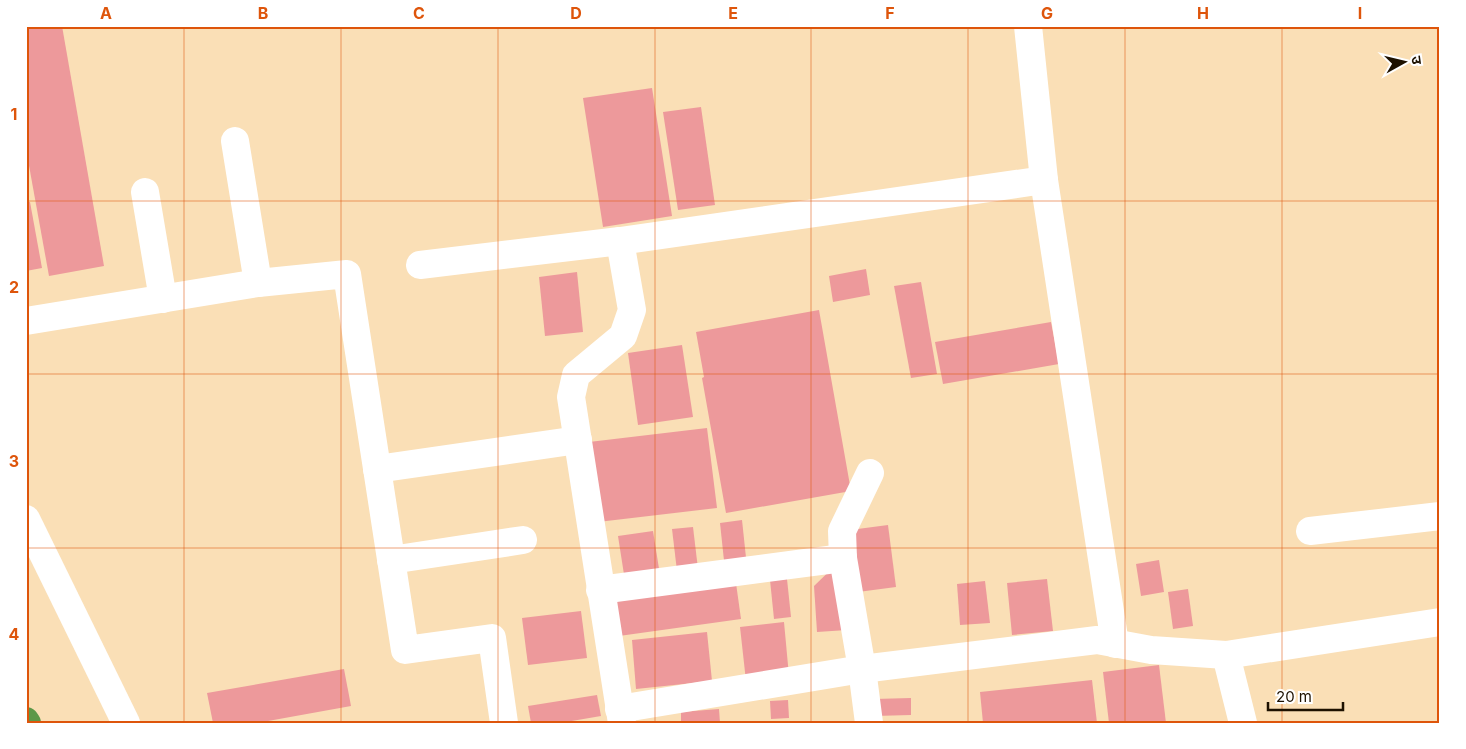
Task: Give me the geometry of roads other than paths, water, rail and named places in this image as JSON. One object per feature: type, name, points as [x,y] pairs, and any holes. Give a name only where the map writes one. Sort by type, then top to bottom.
[{"type":"street","points":[[1028,26],[1044,180],[1115,644]]},
{"type":"street","points":[[235,141],[258,283]]},
{"type":"street","points":[[420,265],[620,241],[1044,180]]},
{"type":"street","points":[[144,192],[163,299]]},
{"type":"street","points":[[620,241],[632,310],[623,336],[576,375],[571,396],[621,716],[862,669],[1096,640],[1152,650],[1226,654],[1440,622]]},
{"type":"street","points":[[26,321],[258,283],[347,274],[405,650],[492,638],[504,723]]},
{"type":"street","points":[[377,469],[578,440]]},
{"type":"street","points":[[868,723],[862,669],[843,558],[842,532],[870,473]]},
{"type":"street","points":[[1310,531],[1440,516]]},
{"type":"street","points":[[26,519],[126,723]]},
{"type":"street","points":[[391,560],[523,540]]},
{"type":"street","points":[[600,590],[843,558]]},
{"type":"street","points":[[1226,654],[1244,723]]}]
